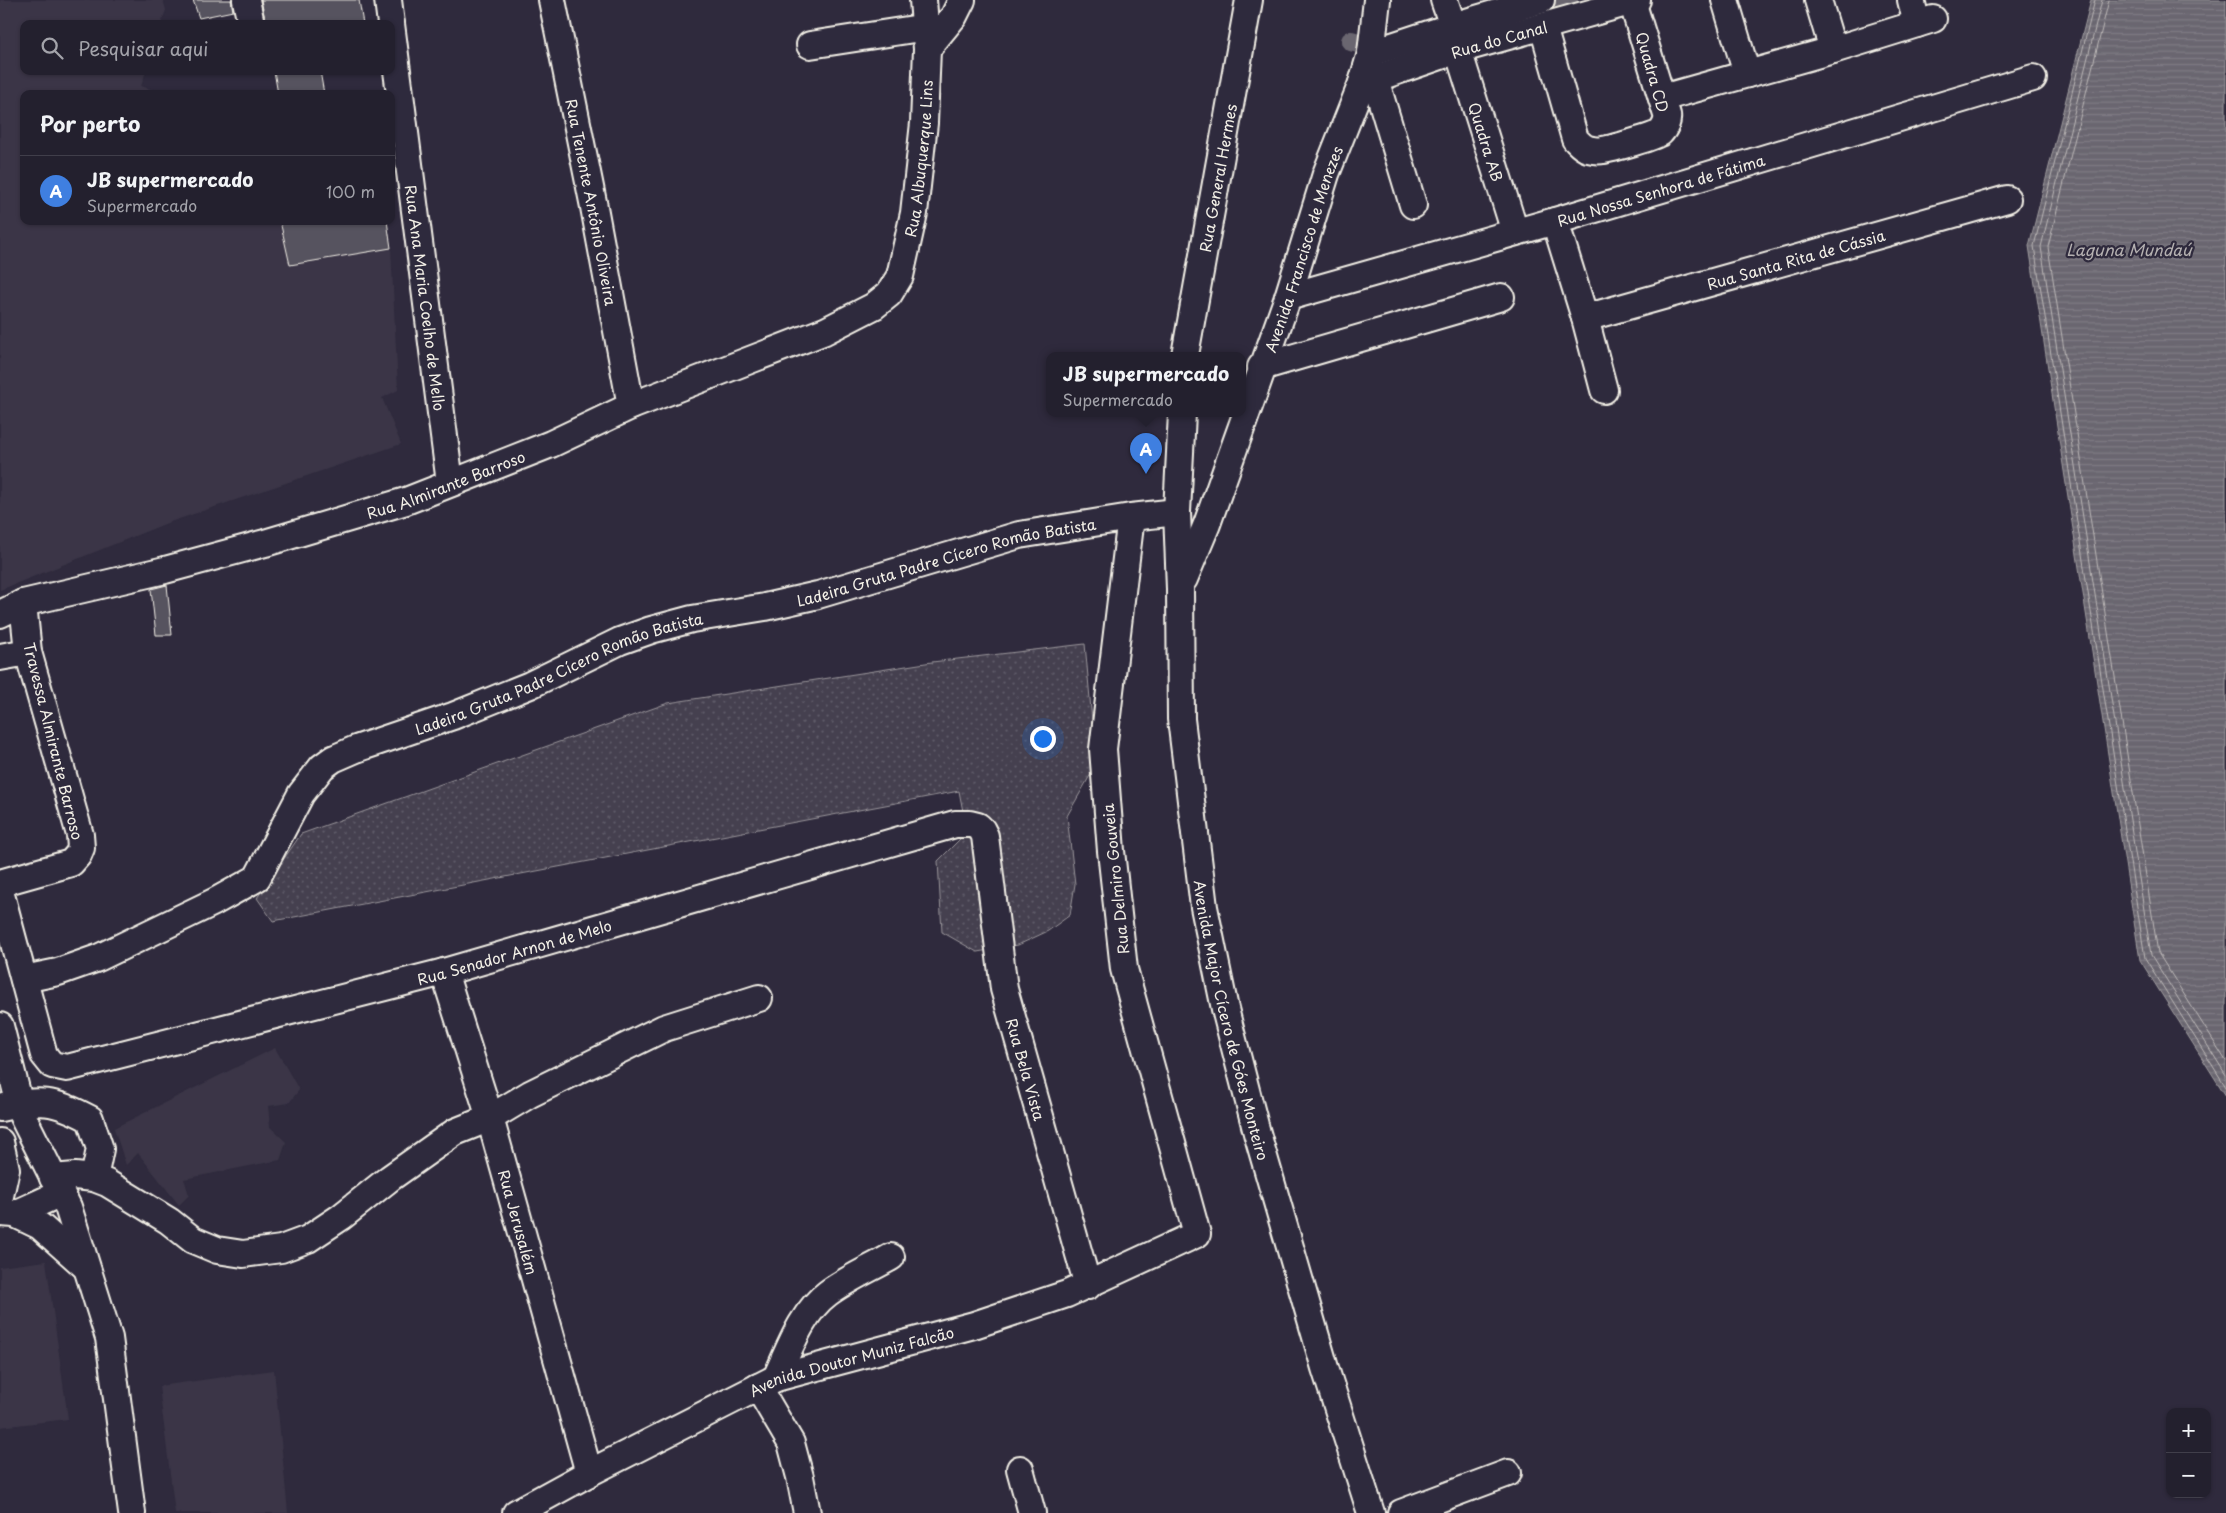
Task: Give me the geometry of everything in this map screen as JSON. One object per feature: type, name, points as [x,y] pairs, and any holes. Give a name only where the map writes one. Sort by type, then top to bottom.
[{"type":"street","points":[[246,0],[250,20]]},
{"type":"street","name":"Rua Ana Maria Coelho de Mello","points":[[388,0],[390,20]]},
{"type":"street","name":"Rua Tenente Antônio Oliveira","points":[[552,0],[631,406]]},
{"type":"street","name":"Rua Albuquerque Lins","points":[[874,306],[889,294],[900,276],[914,213],[924,123],[927,38],[923,0]]},
{"type":"street","points":[[810,45],[927,38],[954,16],[962,0]]},
{"type":"street","name":"Rua General Hermes","points":[[1186,352],[1249,0]]},
{"type":"street","name":"Avenida Francisco de Menezes","points":[[1246,410],[1288,297],[1326,174],[1368,81],[1377,0]]},
{"type":"street","name":"Quadra AB","points":[[1444,0],[1515,232]]},
{"type":"street","name":"Rua do Canal","points":[[1368,81],[1538,0]]},
{"type":"street","points":[[1725,0],[1747,74]]},
{"type":"street","points":[[1818,0],[1833,50]]},
{"type":"street","name":"Rua do Canal","points":[[1371,53],[1455,38],[1542,27],[1634,1]]},
{"type":"street","name":"Quadra CD","points":[[1542,27],[1576,139],[1580,145],[1588,149],[1604,150],[1652,137],[1660,134],[1668,120],[1634,1]]},
{"type":"street","points":[[1662,98],[1833,50],[1920,14]]},
{"type":"street","name":"Rua Ana Maria Coelho de Mello","points":[[395,55],[450,483]]},
{"type":"street","name":"Rua Nossa Senhora de Fátima","points":[[1288,297],[1555,221],[2033,78]]},
{"type":"street","points":[[1368,81],[1413,205]]},
{"type":"street","name":"Rua Santa Rita de Cássia","points":[[1585,318],[2007,199]]},
{"type":"street","points":[[1555,221],[1585,318],[1604,390]]},
{"type":"street","points":[[1261,366],[1501,297]]},
{"type":"street","name":"Rua Almirante Barroso","points":[[0,614],[23,603],[165,570],[265,543],[406,500],[551,444],[631,406],[825,331],[874,306]]},
{"type":"street","points":[[1182,417],[1177,518],[1207,524]]},
{"type":"street","name":"Avenida Francisco de Menezes","points":[[1180,589],[1207,524],[1244,417]]},
{"type":"street","name":"Ladeira Gruta Padre Cícero Romão Batista","points":[[24,980],[58,972],[98,958],[205,906],[257,878],[265,866],[301,794],[322,767],[333,759],[356,749],[461,713],[530,685],[620,642],[651,630],[692,619],[764,607],[818,595],[1020,535],[1131,517],[1177,518]]},
{"type":"street","name":"Rua Delmiro Gouveia","points":[[1131,517],[1103,749],[1110,851],[1124,969],[1197,1234]]},
{"type":"street","name":"Avenida Major Cícero de Góes Monteiro","points":[[1177,518],[1180,589],[1181,718],[1206,916],[1225,1009],[1257,1133],[1324,1368],[1371,1513]]},
{"type":"street","name":"Travessa Almirante Barroso","points":[[0,883],[72,863],[81,848],[73,810],[28,652],[23,603]]},
{"type":"street","points":[[0,656],[28,652]]},
{"type":"street","name":"Rua Senador Arnon de Melo","points":[[24,980],[44,1055],[52,1065],[60,1068],[76,1066],[444,972],[955,824],[970,824],[982,830],[988,850]]},
{"type":"street","name":"Rua Bela Vista","points":[[988,850],[996,934],[1004,989],[1088,1286]]},
{"type":"street","points":[[0,891],[24,980]]},
{"type":"street","name":"Rua Jerusalém","points":[[444,972],[490,1118],[589,1473]]},
{"type":"street","points":[[5,1208],[57,1186],[75,1176],[94,1178],[118,1189],[169,1221],[194,1240],[217,1250],[243,1254],[260,1254],[281,1249],[308,1239],[341,1217],[390,1178],[448,1136],[490,1118],[530,1094],[664,1028],[759,998]]},
{"type":"street","points":[[1,1040],[9,1106],[23,1117],[68,1208],[109,1338],[132,1513]]},
{"type":"street","points":[[9,1106],[42,1101],[66,1106],[90,1119],[100,1149],[94,1178]]},
{"type":"street","points":[[0,1142],[6,1169],[5,1208]]},
{"type":"street","points":[[5,1208],[40,1226],[87,1267]]},
{"type":"street","name":"Avenida Doutor Muniz Falcão","points":[[516,1513],[589,1473],[767,1383],[974,1325],[1088,1286],[1197,1234]]},
{"type":"street","points":[[807,1513],[791,1443],[767,1383],[804,1321],[818,1303],[827,1294],[891,1257]]},
{"type":"street","points":[[1020,1469],[1032,1513]]},
{"type":"street","points":[[1401,1513],[1508,1472]]},
{"type":"shaded area","points":[[0,0],[163,0],[166,10],[162,20],[20,20],[20,75],[145,75],[141,86],[153,90],[20,90],[20,225],[281,225],[290,265],[391,248],[398,390],[382,398],[401,444],[167,523],[0,590]]},
{"type":"shaded area","points":[[1085,644],[1096,765],[1067,816],[1075,884],[1070,915],[1048,931],[1018,945],[977,952],[942,932],[938,861],[967,832],[959,791],[273,921],[257,898],[301,834],[668,703],[932,662]]},
{"type":"shaded area","points":[[275,1048],[299,1090],[289,1103],[268,1106],[270,1127],[286,1142],[280,1160],[184,1179],[189,1195],[179,1205],[138,1153],[126,1165],[114,1128]]},
{"type":"shaded area","points":[[46,1261],[68,1419],[0,1427],[0,1267]]},
{"type":"shaded area","points":[[274,1370],[288,1513],[175,1513],[159,1386]]},
{"type":"water","name":"Laguna Mundaú","points":[[2091,0],[2226,0],[2226,1096],[2140,960],[2029,246]]},
{"type":"building","points":[[193,0],[231,0],[233,11],[199,18]]},
{"type":"building","points":[[261,0],[359,0],[362,20],[265,20]]},
{"type":"building","points":[[275,75],[321,75],[323,90],[277,90]]},
{"type":"building","points":[[281,225],[388,225],[391,248],[290,265]]},
{"type":"building","points":[[167,585],[172,635],[156,635],[151,589]]},
{"type":"waterway","points":[[1527,12],[1568,0]]},
{"type":"waterway","points":[[1351,41],[1366,45]]},
{"type":"place","name":"JB supermercado","points":[[1146,474]]}]
